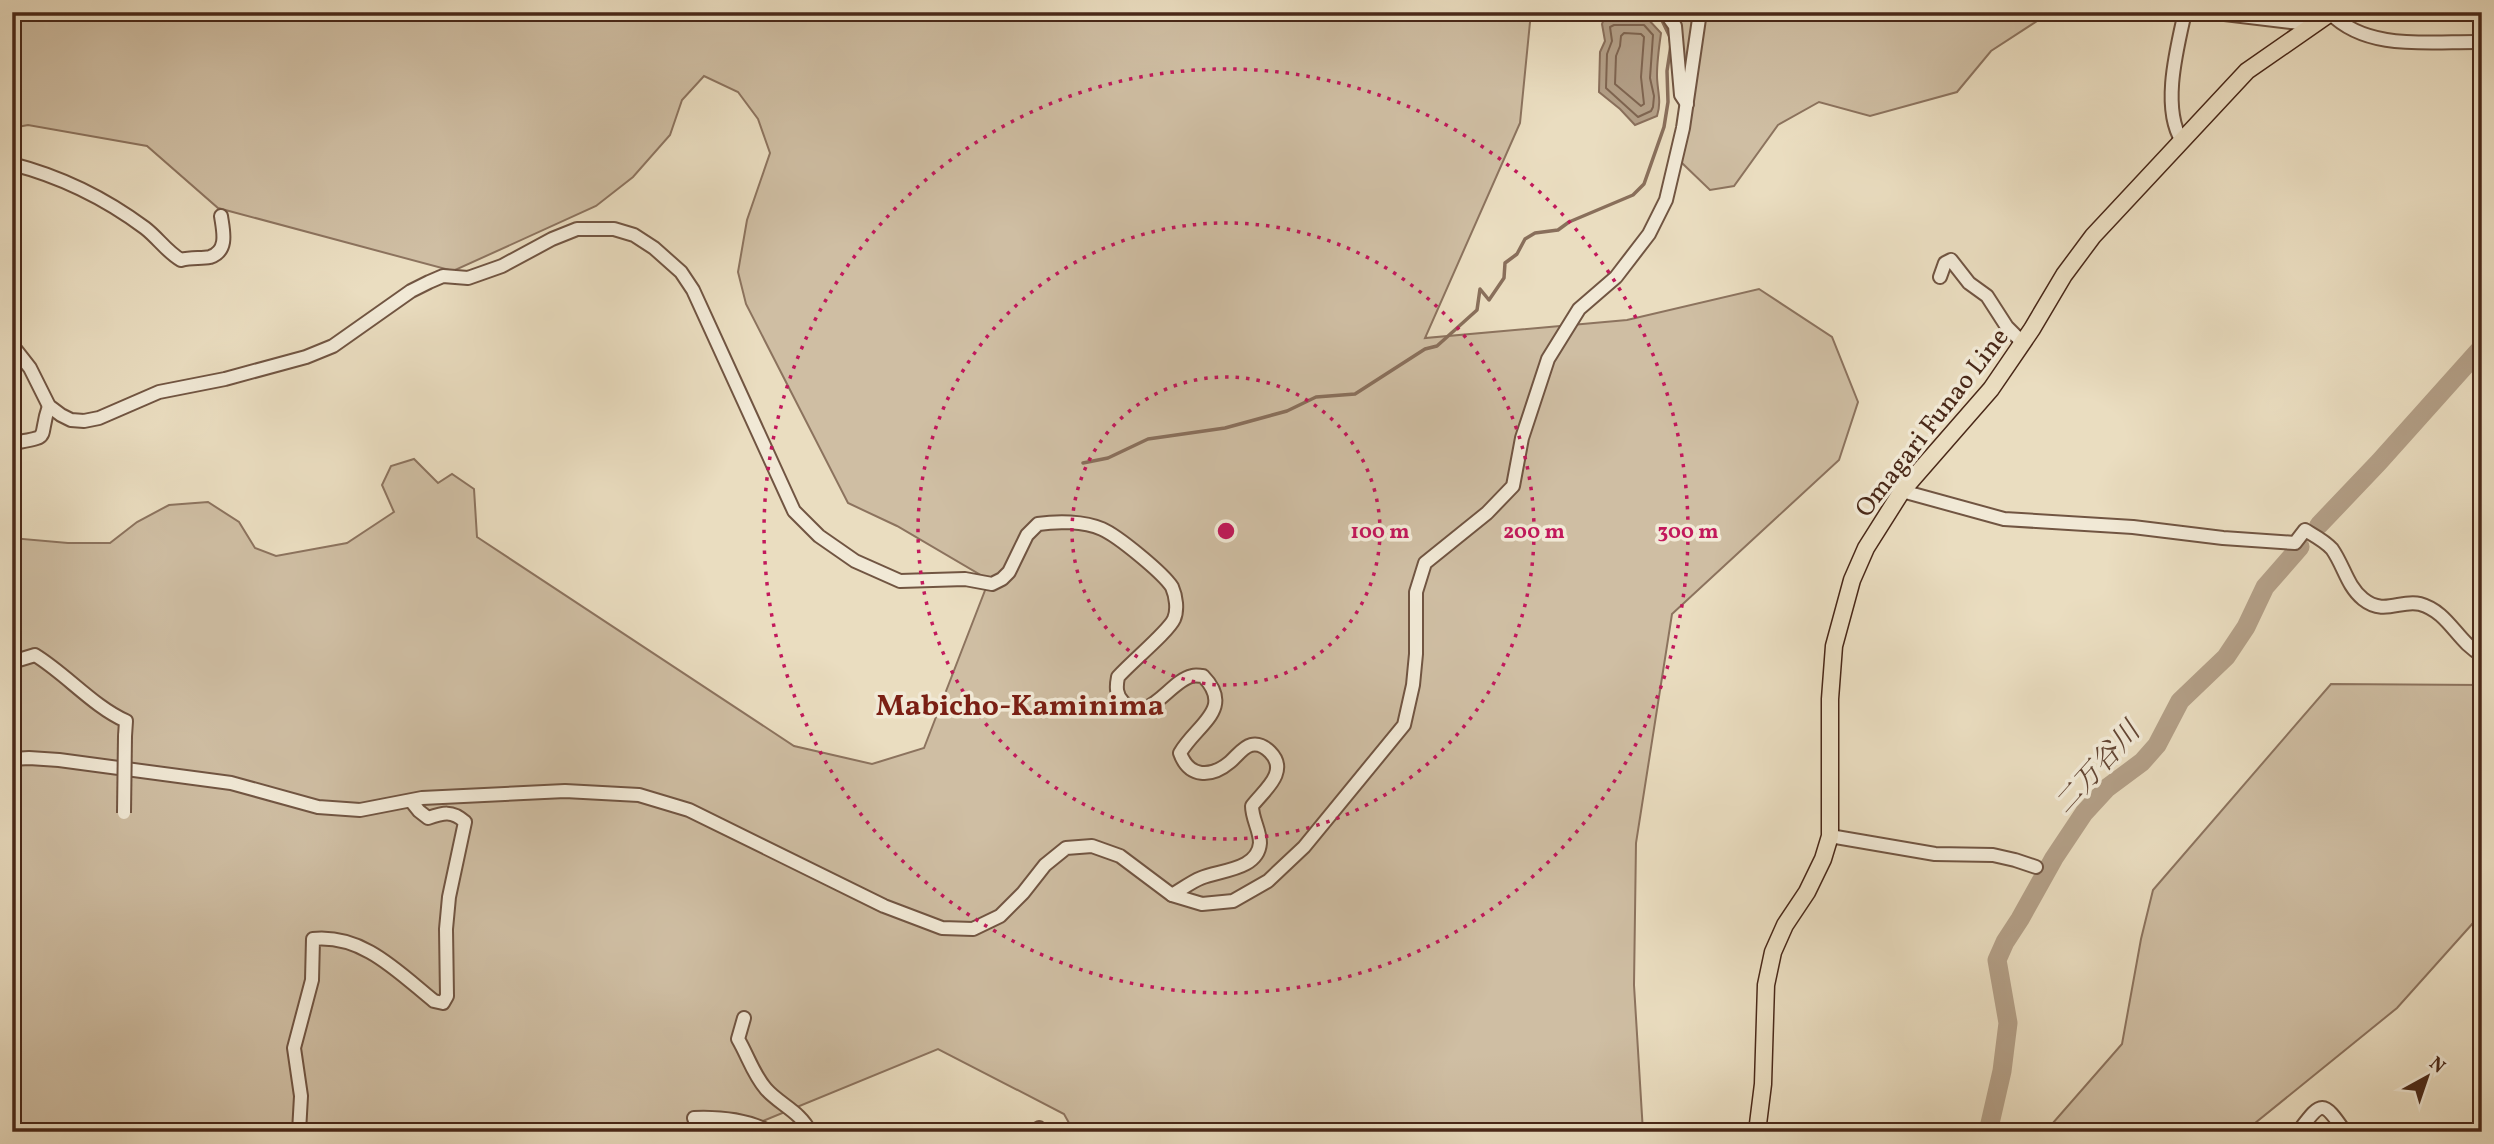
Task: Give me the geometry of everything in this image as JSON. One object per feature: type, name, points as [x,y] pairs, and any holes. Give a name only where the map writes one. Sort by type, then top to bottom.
[{"type":"main road","name":"Omagari Funao Line","points":[[1758,1132],[1763,1084],[1766,985],[1773,952],[1785,925],[1807,892],[1823,859],[1830,836],[1830,699],[1834,646],[1852,580],[1866,548],[1902,491],[1991,388],[2023,343],[2064,275],[2093,236],[2247,71],[2331,13]]},
{"type":"street","points":[[1664,12],[1675,26],[1681,95],[1688,104]]},
{"type":"street","points":[[12,760],[59,760],[230,783],[318,807],[360,810],[422,798],[565,791],[639,795],[670,802],[884,906],[942,928],[973,929],[1000,916],[1045,865],[1066,848],[1092,846],[1120,856],[1172,895],[1202,904],[1233,901],[1268,881],[1304,847],[1404,725],[1413,685],[1416,654],[1416,592],[1425,563],[1487,513],[1513,486],[1522,438],[1548,359],[1579,309],[1616,277],[1650,234],[1666,200],[1688,104],[1700,12]]},
{"type":"street","points":[[2182,141],[2175,131],[2172,90],[2185,12]]},
{"type":"street","points":[[2208,12],[2299,23],[2308,29]]},
{"type":"street","points":[[2331,13],[2343,26],[2364,36],[2403,41],[2482,42]]},
{"type":"street","points":[[12,164],[67,183],[125,213],[157,237],[170,254],[181,260],[193,257],[208,258],[222,247],[225,238],[220,216]]},
{"type":"street","points":[[12,345],[30,368],[49,406],[71,420],[84,421],[99,418],[159,393],[225,379],[306,357],[333,346],[411,291],[429,282],[443,276],[468,278],[502,266],[577,229],[614,229],[634,235],[654,248],[681,272],[693,290],[794,512],[819,536],[855,561],[900,581],[965,579],[992,584],[1009,572],[1027,535],[1038,524],[1051,522],[1100,528],[1130,548],[1173,589],[1176,603],[1174,619],[1118,677],[1116,688],[1120,699],[1131,709],[1145,710],[1192,676],[1203,676],[1216,692],[1217,704],[1213,713],[1180,752],[1183,761],[1192,771],[1203,775],[1224,767],[1243,749],[1253,744],[1263,745],[1273,755],[1277,775],[1251,806],[1260,845],[1256,856],[1248,863],[1201,878],[1172,895]]},
{"type":"street","points":[[1940,277],[1945,263],[1951,260],[1969,283],[1987,296],[2007,327],[2023,343]]},
{"type":"street","points":[[12,443],[40,439],[44,435],[49,406]]},
{"type":"street","points":[[1902,491],[2004,519],[2133,527],[2295,543],[2305,530],[2332,549],[2352,590],[2366,602],[2378,607],[2417,603],[2432,609],[2444,616],[2469,648],[2482,655]]},
{"type":"street","points":[[12,662],[36,655],[103,707],[126,721],[124,813]]},
{"type":"street","points":[[299,1132],[302,1096],[294,1048],[312,980],[313,939],[327,938],[352,943],[376,954],[434,1001],[443,1003],[447,996],[446,929],[449,897],[465,822],[448,812],[428,818],[411,801]]},
{"type":"street","points":[[1830,836],[1935,854],[1993,855],[2036,867]]},
{"type":"street","points":[[744,1018],[738,1039],[750,1066],[766,1089],[806,1123],[810,1132]]},
{"type":"street","points":[[2298,1132],[2316,1109],[2321,1107],[2327,1108],[2345,1132]]},
{"type":"street","points":[[699,1132],[694,1118],[714,1117],[770,1132]]},
{"type":"shaded area","points":[[12,12],[1531,12],[1520,123],[1425,338],[1627,320],[1759,289],[1832,337],[1858,402],[1839,460],[1672,614],[1636,843],[1634,985],[1643,1132],[1074,1132],[1064,1114],[938,1049],[736,1132],[12,1132],[12,538],[68,543],[110,543],[137,522],[169,505],[208,502],[239,522],[255,548],[276,556],[347,543],[394,512],[382,485],[391,466],[414,459],[438,483],[452,474],[474,489],[477,537],[794,746],[872,764],[924,748],[989,580],[897,526],[848,503],[746,304],[738,272],[747,220],[770,153],[758,119],[738,92],[704,76],[682,100],[670,135],[633,177],[596,206],[453,271],[218,208],[147,146],[28,125],[12,128]]},
{"type":"shaded area","points":[[1676,12],[2051,12],[1991,51],[1957,92],[1870,116],[1819,102],[1778,125],[1734,186],[1710,190],[1681,162],[1689,82]]},
{"type":"shaded area","points":[[2331,684],[2482,685],[2482,913],[2397,1008],[2244,1132],[2045,1132],[2122,1044],[2153,890]]},
{"type":"water","points":[[1647,18],[1661,33],[1657,70],[1657,116],[1635,125],[1599,92],[1600,52],[1605,41],[1602,24],[1604,19]]},
{"type":"waterway","points":[[1083,463],[1108,458],[1148,439],[1225,428],[1287,411],[1316,397],[1355,394],[1425,349],[1437,346],[1477,310],[1480,289],[1489,300],[1504,278],[1505,263],[1517,254],[1525,239],[1535,233],[1558,230],[1569,222],[1633,195],[1644,184],[1664,127],[1668,102],[1667,71],[1671,45],[1658,12]]},
{"type":"waterway","name":"二万谷川","points":[[2319,525],[2482,347]]},
{"type":"waterway","name":"二万谷川","points":[[1988,1132],[2002,1071],[2008,1023],[1997,960],[2005,942],[2084,813],[2107,788],[2142,762],[2157,745],[2180,701],[2226,657],[2246,627],[2265,587],[2300,547]]},
{"type":"district","name":"Mabicho-Kaminima","points":[[1020,705]]}]
